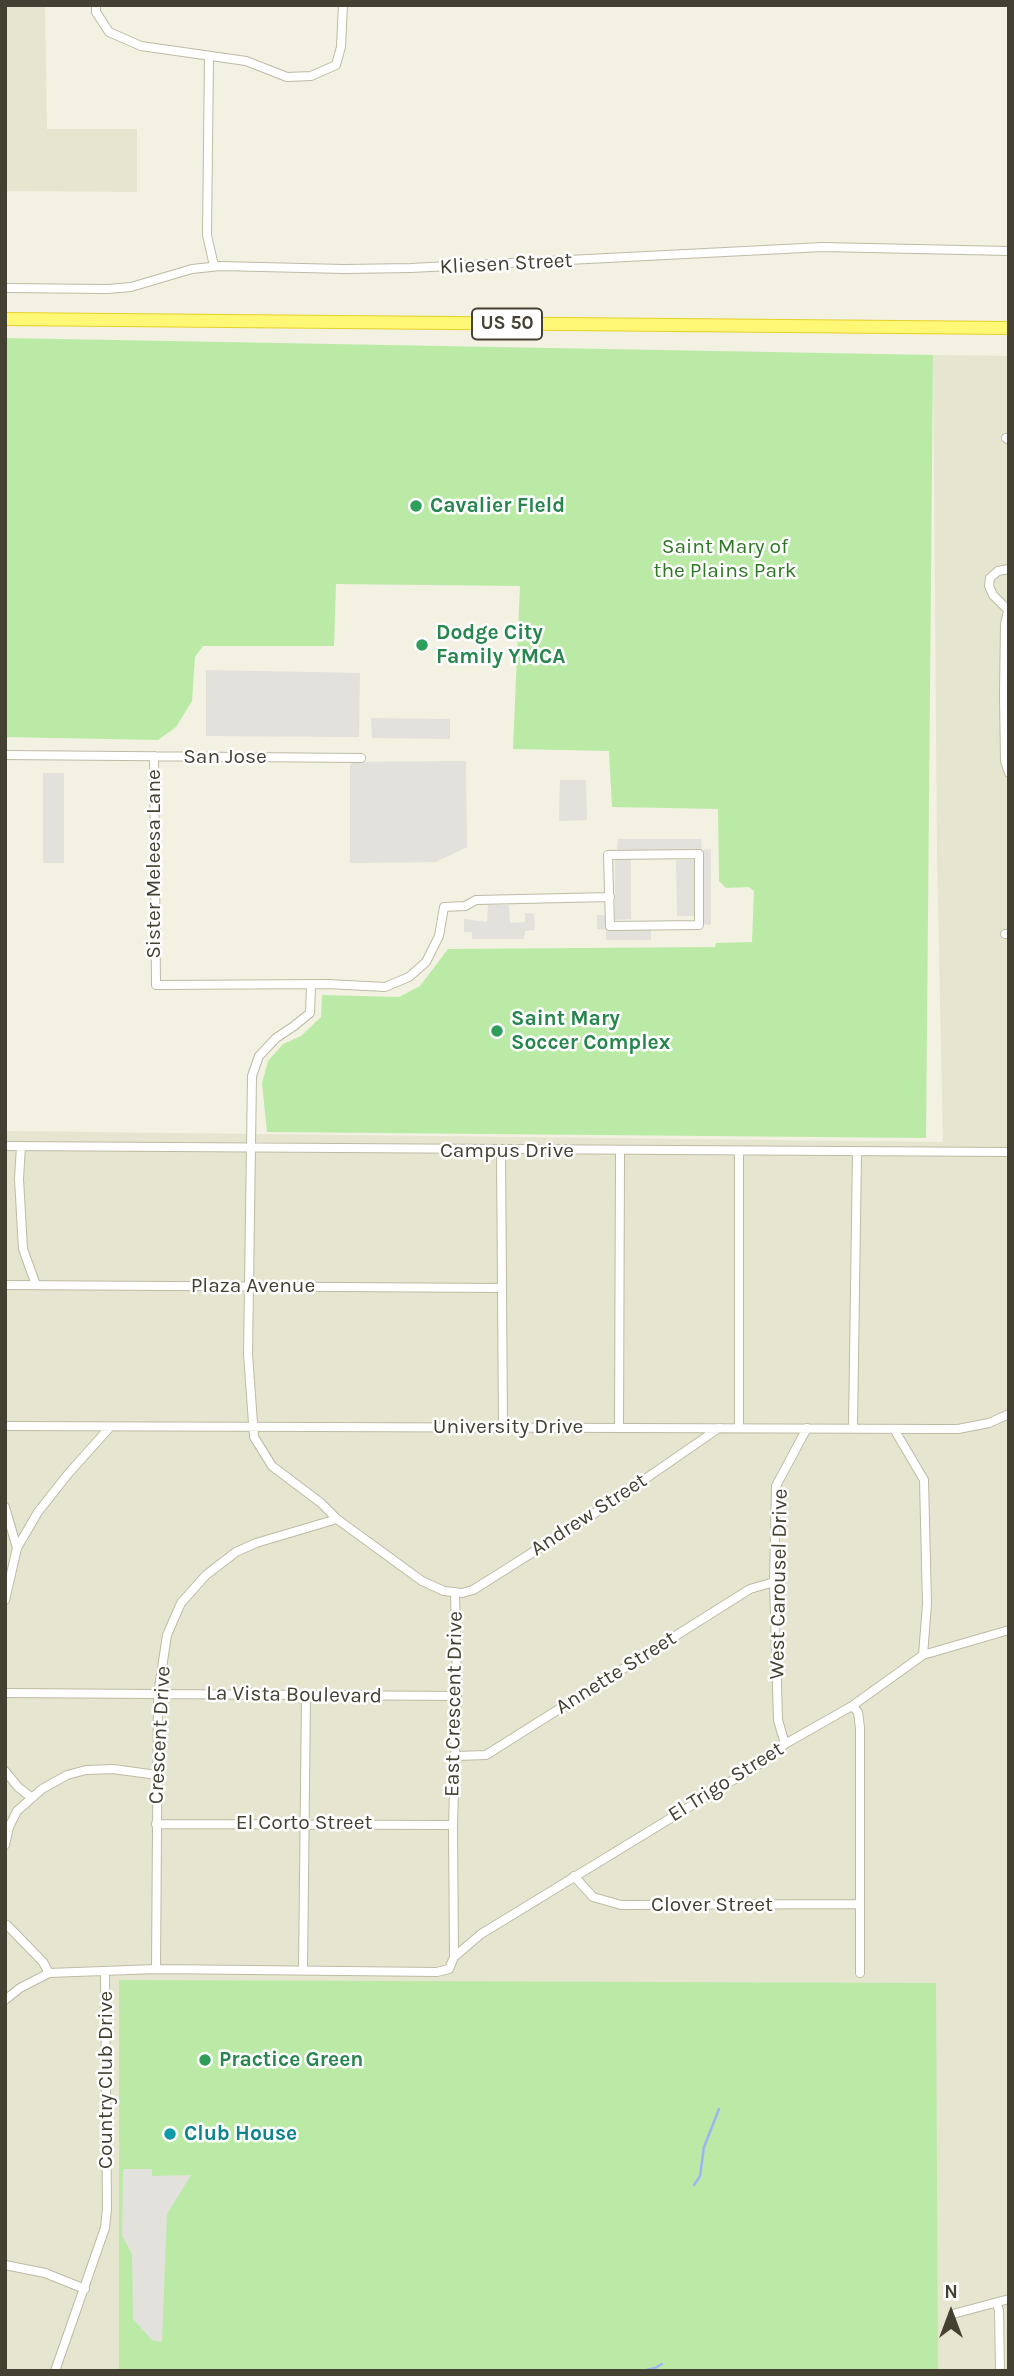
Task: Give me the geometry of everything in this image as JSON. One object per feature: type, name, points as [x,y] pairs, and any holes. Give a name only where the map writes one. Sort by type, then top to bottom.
[{"type":"highway","name":"US 50","points":[[5,319],[1009,328]]},
{"type":"street","points":[[96,5],[96,12],[109,33],[141,46],[246,61],[287,77],[310,76],[336,65],[341,47],[343,5]]},
{"type":"street","points":[[209,56],[207,235],[214,266]]},
{"type":"street","name":"Kliesen Street","points":[[5,288],[131,287],[192,269],[214,266],[411,268],[823,247],[1009,251]]},
{"type":"street","points":[[1009,569],[998,571],[990,578],[989,586],[993,595],[1008,608],[1004,695],[1005,761],[1009,773]]},
{"type":"street","name":"San Jose","points":[[5,755],[361,758]]},
{"type":"street","name":"Sister Meleesa Lane","points":[[153,756],[156,985],[385,987],[409,977],[426,962],[439,936],[444,907],[465,906],[476,900],[610,897]]},
{"type":"street","points":[[699,854],[699,925],[610,926],[610,897],[608,855],[699,854]]},
{"type":"street","points":[[249,1149],[252,1076],[259,1056],[276,1038],[310,1013],[310,985]]},
{"type":"street","name":"Campus Drive","points":[[5,1146],[1009,1152]]},
{"type":"street","points":[[21,1146],[19,1192],[23,1249],[36,1285]]},
{"type":"street","name":"East Crescent Drive","points":[[249,1149],[248,1354],[252,1425],[258,1448],[271,1466],[321,1503],[337,1519],[422,1581],[444,1591],[455,1592],[457,1696],[453,1825],[454,1957]]},
{"type":"street","points":[[501,1150],[503,1426]]},
{"type":"street","points":[[619,1427],[620,1151]]},
{"type":"street","points":[[739,1152],[739,1428]]},
{"type":"street","points":[[853,1427],[857,1152]]},
{"type":"street","name":"Plaza Avenue","points":[[5,1285],[501,1288]]},
{"type":"street","name":"University Drive","points":[[5,1426],[958,1429],[989,1423],[1009,1415]]},
{"type":"street","points":[[5,1600],[17,1548],[38,1512],[110,1427]]},
{"type":"street","name":"Andrew Street","points":[[455,1592],[473,1590],[606,1506],[719,1428]]},
{"type":"street","name":"West Carousel Drive","points":[[785,1744],[778,1720],[776,1486],[807,1429]]},
{"type":"street","points":[[894,1429],[924,1480],[927,1604],[923,1655]]},
{"type":"street","points":[[5,1507],[17,1548]]},
{"type":"street","name":"Crescent Drive","points":[[156,1969],[158,1694],[167,1635],[181,1603],[206,1575],[236,1552],[337,1519]]},
{"type":"street","name":"Annette Street","points":[[456,1756],[486,1755],[750,1589],[775,1583]]},
{"type":"street","name":"El Trigo Street","points":[[454,1957],[481,1934],[761,1763],[785,1744],[852,1706],[923,1655],[1009,1630]]},
{"type":"street","name":"La Vista Boulevard","points":[[5,1693],[457,1696]]},
{"type":"street","points":[[303,1970],[306,1695]]},
{"type":"street","points":[[852,1706],[858,1712],[860,1728],[860,1973]]},
{"type":"street","points":[[5,1845],[9,1828],[18,1811],[41,1789],[67,1775],[86,1770],[113,1769],[157,1775]]},
{"type":"street","points":[[5,1771],[18,1787],[32,1798]]},
{"type":"street","name":"El Corto Street","points":[[156,1824],[453,1825]]},
{"type":"street","name":"Clover Street","points":[[574,1876],[593,1898],[621,1905],[860,1904]]},
{"type":"street","points":[[6,1923],[43,1962],[49,1973]]},
{"type":"street","name":"Country Club Drive","points":[[55,2371],[105,2228],[105,1971],[156,1969],[437,1972],[449,1969],[454,1957]]},
{"type":"street","points":[[5,2000],[20,1988],[49,1973],[105,1971]]},
{"type":"street","points":[[5,2265],[46,2273],[85,2289]]},
{"type":"street","points":[[953,2314],[1009,2299]]},
{"type":"street","points":[[996,2302],[999,2310],[1000,2371]]},
{"type":"shaded area","points":[[5,5],[45,5],[47,129],[137,129],[137,192],[5,191]]},
{"type":"shaded area","points":[[933,355],[1009,356],[1009,2371],[5,2371],[5,1131],[943,1142],[937,854]]},
{"type":"shaded area","points":[[206,670],[360,673],[359,737],[206,736]]},
{"type":"shaded area","points":[[371,718],[450,719],[450,739],[372,738]]},
{"type":"shaded area","points":[[466,761],[467,847],[436,862],[350,863],[350,762]]},
{"type":"shaded area","points":[[43,773],[64,773],[64,863],[43,863]]},
{"type":"shaded area","points":[[560,780],[586,780],[587,820],[559,821]]},
{"type":"shaded area","points":[[618,839],[701,839],[702,850],[711,849],[711,925],[701,924],[702,851],[617,851]]},
{"type":"shaded area","points":[[615,859],[631,859],[631,919],[615,920]]},
{"type":"shaded area","points":[[676,860],[694,860],[695,916],[677,916]]},
{"type":"shaded area","points":[[488,905],[509,905],[510,923],[525,922],[525,913],[534,914],[535,930],[525,931],[524,939],[472,939],[472,932],[464,932],[464,919],[487,922]]},
{"type":"shaded area","points":[[597,915],[606,915],[606,929],[651,929],[651,940],[606,940],[606,930],[597,929]]},
{"type":"shaded area","points":[[123,2169],[152,2169],[152,2176],[191,2175],[167,2214],[162,2342],[152,2340],[133,2319],[132,2254],[122,2236]]},
{"type":"green space","name":"Saint Mary of the Plains Park","points":[[5,338],[933,355],[926,1138],[267,1132],[262,1083],[268,1061],[283,1044],[301,1036],[321,1017],[322,995],[399,997],[420,986],[448,949],[715,947],[716,943],[752,942],[754,891],[749,887],[726,888],[719,881],[718,809],[612,807],[609,751],[513,749],[520,586],[336,584],[334,646],[203,646],[195,657],[192,701],[176,727],[158,740],[5,737]]},
{"type":"green space","points":[[119,1980],[936,1983],[938,2371],[119,2371]]},
{"type":"waterway","points":[[694,2185],[700,2176],[704,2147],[719,2109]]},
{"type":"waterway","points":[[643,2371],[662,2364]]},
{"type":"waterway","points":[[623,2371],[642,2371]]},
{"type":"place","name":"Cavalier FIeld","points":[[416,506]]},
{"type":"place","name":"Dodge City Family YMCA","points":[[422,645]]},
{"type":"place","name":"Saint Mary Soccer Complex","points":[[497,1031]]},
{"type":"place","name":"Practice Green","points":[[205,2060]]},
{"type":"place","name":"Club House","points":[[170,2134]]}]
